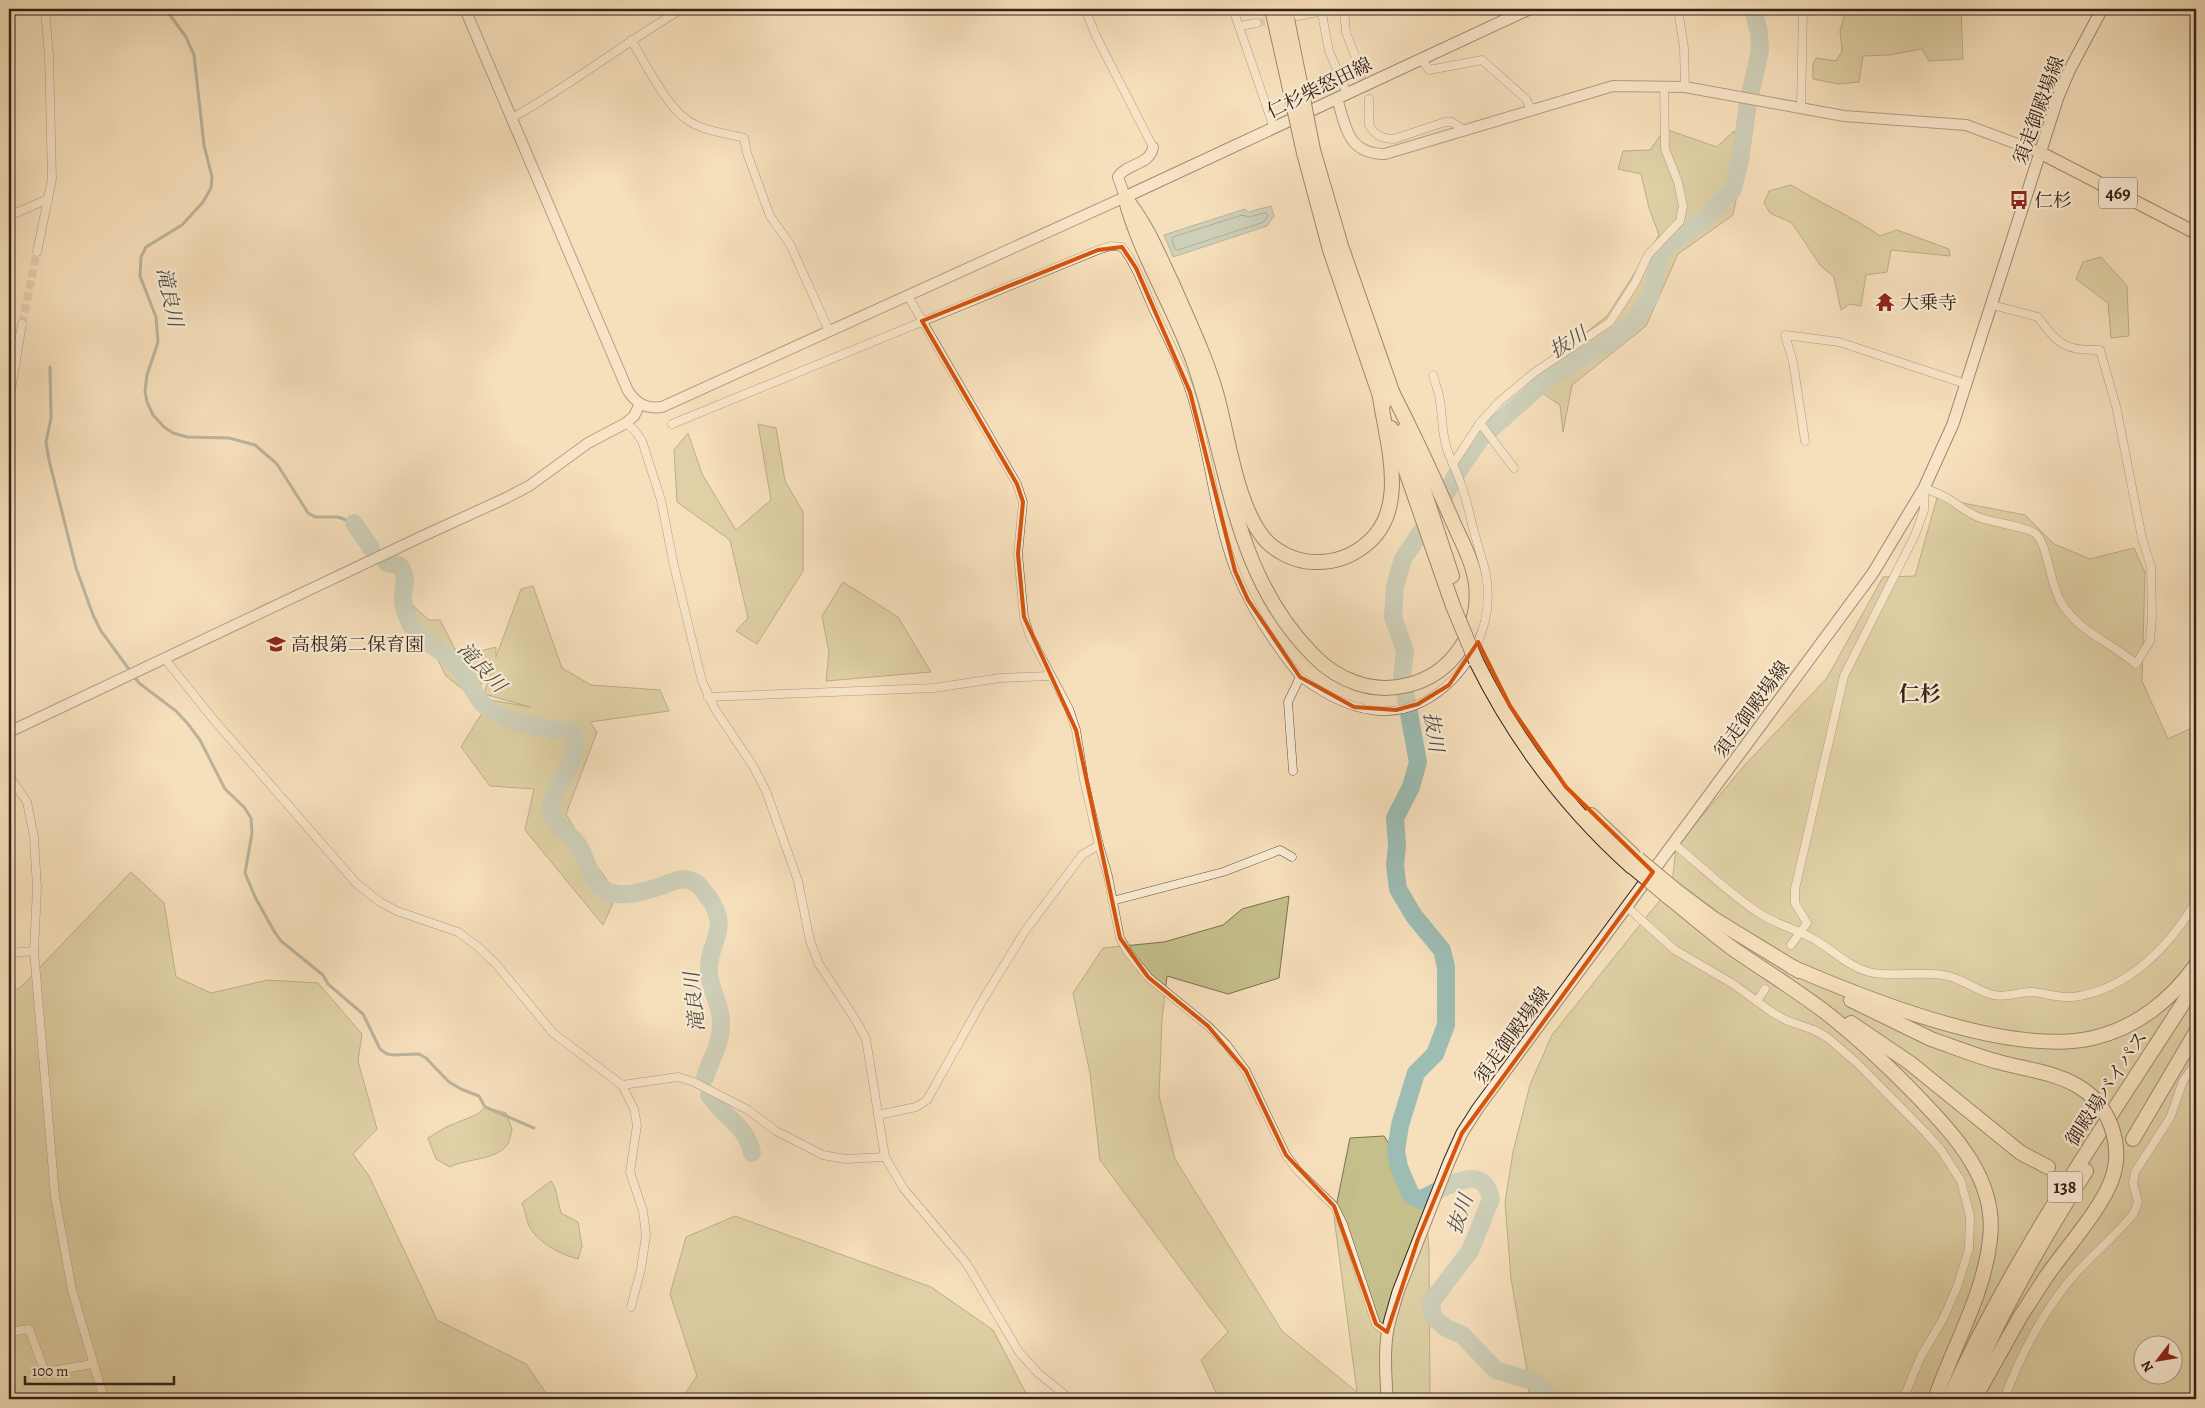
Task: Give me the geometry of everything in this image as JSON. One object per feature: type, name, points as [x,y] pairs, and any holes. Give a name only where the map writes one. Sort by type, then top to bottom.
[{"type":"highway","points":[[1272,9],[1294,79]]},
{"type":"highway","points":[[1285,9],[1294,79],[1330,250],[1386,395],[1439,551],[1480,659],[1546,760],[1587,810],[1635,863],[1671,892],[1730,947],[1827,1013],[1862,1042],[1898,1076],[1954,1136],[1973,1162],[1990,1208],[1990,1238],[1985,1267],[1975,1298],[1935,1399]]},
{"type":"highway","name":"469","points":[[2039,152],[2196,234]]},
{"type":"highway","points":[[1125,197],[1143,222],[1198,344],[1216,393],[1246,508],[1261,535],[1284,554],[1298,560],[1312,562],[1342,559],[1356,552],[1379,532],[1387,517],[1392,485],[1386,395]]},
{"type":"highway","points":[[1125,197],[1132,226],[1181,330],[1194,364],[1236,516],[1251,561],[1262,585],[1286,624],[1319,661],[1342,678],[1375,688],[1394,688],[1427,678],[1453,660],[1469,635],[1474,617],[1476,593],[1472,568],[1429,466],[1386,395]]},
{"type":"highway","points":[[1671,892],[1792,967],[1885,1018],[1968,1053],[2059,1078],[2076,1085],[2091,1095],[2109,1120],[2117,1148],[2116,1165],[2112,1180],[2100,1202],[2046,1277],[2003,1346],[1974,1399]]},
{"type":"highway","points":[[1707,927],[1870,1036],[1941,1088],[2021,1153],[2048,1166]]},
{"type":"highway","points":[[1792,967],[1868,998],[1952,1024],[2009,1037],[2068,1041],[2092,1038],[2137,1021],[2158,1007],[2196,965]]},
{"type":"highway","name":"御殿場バイパス","points":[[1949,1399],[2016,1267],[2069,1179],[2196,983]]},
{"type":"highway","name":"御殿場バイパス","points":[[1964,1399],[1996,1329],[2026,1272],[2077,1185],[2196,1000]]},
{"type":"highway","points":[[2133,1139],[2196,1032]]},
{"type":"main road","name":"仁杉柴怒田線","points":[[1125,197],[1529,9]]},
{"type":"main road","name":"須走御殿場線","points":[[1387,1399],[1387,1332],[1398,1292],[1444,1172],[1462,1133],[1478,1108],[1873,573],[1924,488],[1953,424],[1992,306],[2039,152],[2069,71],[2102,9]]},
{"type":"street","points":[[37,252],[52,179],[49,56],[45,9]]},
{"type":"street","points":[[465,9],[628,391],[640,404],[651,408],[662,407],[1125,197],[1118,177],[1120,172],[1147,159],[1152,154],[1153,147],[1097,38],[1085,9]]},
{"type":"street","points":[[512,118],[562,88],[631,40],[682,9]]},
{"type":"street","points":[[1233,9],[1274,128]]},
{"type":"street","points":[[1298,16],[1322,10],[1344,9],[1346,32],[1357,61]]},
{"type":"street","points":[[1678,9],[1684,48],[1685,87]]},
{"type":"street","points":[[1801,108],[1802,9]]},
{"type":"street","points":[[1322,10],[1329,51],[1342,96],[1352,142],[1361,150],[1373,154],[1385,154],[1532,111],[1563,99],[1613,86],[1685,87],[1844,116],[1966,124],[2039,152]]},
{"type":"street","points":[[1239,26],[1257,23]]},
{"type":"street","points":[[631,40],[659,87],[686,119],[699,126],[744,138],[747,153],[770,216],[790,244],[829,331]]},
{"type":"street","points":[[1421,58],[1429,70],[1482,60],[1526,99],[1532,111]]},
{"type":"street","points":[[1453,464],[1499,402],[1536,372],[1610,322],[1635,283],[1648,255],[1680,221],[1683,206],[1678,182],[1665,149],[1664,86]]},
{"type":"street","points":[[1369,99],[1369,125],[1378,136],[1386,139],[1394,139],[1445,122],[1452,122],[1464,130]]},
{"type":"street","points":[[9,216],[48,199]]},
{"type":"street","points":[[672,424],[1098,250],[1111,246],[1122,247],[1136,268],[1176,354],[1190,392],[1224,535],[1235,571],[1248,600],[1282,654],[1300,677],[1336,700],[1354,707],[1396,710],[1418,704],[1449,685],[1461,672],[1482,633],[1485,614],[1486,577],[1471,514],[1441,424],[1440,400],[1433,375]]},
{"type":"street","points":[[908,296],[1017,484],[1023,502],[1018,554],[1024,617],[1030,636],[1069,709],[1076,730],[1120,938],[1128,952],[1148,977],[1208,1026],[1226,1044],[1246,1071],[1286,1154],[1298,1171],[1334,1206],[1343,1224],[1376,1324],[1387,1332]]},
{"type":"street","points":[[1791,945],[1807,923],[1796,903],[1795,889],[1844,676],[1915,535],[1924,510],[1924,488],[1943,495],[1978,517],[2010,527],[2029,529],[2037,534],[2060,600],[2070,616],[2089,632],[2121,651],[2136,664],[2150,641],[2152,617],[2151,567],[2142,538],[2116,406],[2100,350],[2082,350],[2062,345],[2051,336],[2038,317],[1992,306]]},
{"type":"street","points":[[9,402],[11,368],[22,324]]},
{"type":"street","points":[[1805,441],[1793,362],[1785,335],[1839,342],[1966,384]]},
{"type":"street","points":[[9,732],[506,498],[529,486],[588,443],[626,423],[634,416],[640,404]]},
{"type":"street","points":[[626,423],[636,431],[642,441],[661,500],[674,566],[702,682],[708,697],[753,766],[766,792],[798,881],[810,941],[816,956],[830,984],[855,1019],[866,1039],[885,1157],[904,1189],[967,1264],[1019,1352],[1038,1373],[1070,1399]]},
{"type":"street","points":[[1482,426],[1514,468]]},
{"type":"street","points":[[165,659],[214,720],[356,883],[380,902],[397,911],[458,932],[496,964],[554,1033],[622,1086],[634,1109],[637,1125],[630,1172],[643,1211],[646,1235],[641,1269],[631,1307]]},
{"type":"street","points":[[708,697],[934,688],[1000,678],[1050,676]]},
{"type":"street","points":[[1293,771],[1288,702],[1300,677]]},
{"type":"street","points":[[9,767],[12,780],[27,802],[34,837],[37,888],[34,950],[56,1196],[72,1290],[104,1399]]},
{"type":"street","points":[[1674,844],[1755,910],[1818,941],[1847,963],[1872,973],[1941,975],[1970,984],[1991,994],[2003,996],[2028,992],[2071,997],[2112,985],[2144,965],[2158,952],[2196,900]]},
{"type":"street","points":[[878,1114],[916,1107],[927,1100],[981,1003],[1025,931],[1082,855],[1099,845]]},
{"type":"street","points":[[1112,901],[1223,872],[1280,850],[1292,857]]},
{"type":"street","points":[[1627,907],[1676,950],[1733,984],[1773,1013],[1828,1038],[1857,1063],[1941,1150],[1961,1181],[1970,1216],[1969,1249],[1957,1287],[1943,1319],[1921,1356],[1903,1399]]},
{"type":"street","points":[[9,953],[34,950]]},
{"type":"street","points":[[1757,1001],[1765,989]]},
{"type":"street","points":[[2004,1399],[2030,1342],[2061,1292],[2134,1213],[2138,1202],[2133,1183],[2136,1172],[2170,1118],[2184,1081],[2196,1063]]},
{"type":"street","points":[[622,1086],[678,1077],[694,1082],[748,1110],[776,1131],[823,1155],[845,1159],[885,1157]]},
{"type":"street","points":[[9,1332],[29,1329],[45,1372],[94,1364]]},
{"type":"highlighted area","points":[[1122,247],[1136,268],[1190,392],[1235,571],[1248,600],[1300,677],[1354,707],[1396,710],[1418,704],[1449,685],[1478,642],[1510,706],[1566,787],[1653,872],[1462,1133],[1418,1239],[1387,1332],[1376,1324],[1334,1206],[1286,1155],[1246,1071],[1208,1026],[1148,977],[1120,938],[1076,730],[1024,617],[1018,554],[1023,502],[1017,484],[922,321],[1098,250]]},
{"type":"shaded area","points":[[1846,9],[1961,9],[1963,59],[1929,61],[1922,49],[1889,55],[1863,56],[1859,82],[1838,84],[1813,79],[1813,64],[1816,58],[1836,61],[1842,51],[1840,31]]},
{"type":"shaded area","points":[[1665,129],[1717,147],[1734,131],[1745,156],[1733,215],[1678,254],[1646,326],[1572,385],[1563,432],[1560,405],[1532,386],[1551,360],[1607,316],[1659,235],[1649,208],[1641,174],[1618,169],[1623,151],[1650,150]]},
{"type":"shaded area","points":[[1791,185],[1880,236],[1897,230],[1949,249],[1950,256],[1891,250],[1887,272],[1866,275],[1861,306],[1850,304],[1841,310],[1834,277],[1820,265],[1792,223],[1770,213],[1764,203],[1769,191]]},
{"type":"shaded area","points":[[2101,257],[2127,286],[2129,336],[2111,338],[2108,303],[2076,279],[2083,262]]},
{"type":"shaded area","points":[[758,424],[776,428],[785,481],[803,512],[803,571],[757,644],[736,631],[748,618],[730,540],[677,502],[674,450],[688,433],[702,474],[736,530],[771,500]]},
{"type":"shaded area","points":[[1937,498],[2025,515],[2054,544],[2090,559],[2134,548],[2145,572],[2142,681],[2168,739],[2196,726],[2196,1399],[1529,1399],[1528,1376],[1511,1279],[1505,1202],[1513,1152],[1530,1085],[1552,1035],[1672,885],[1676,847],[1744,766],[1827,678],[1883,577],[1915,576]]},
{"type":"shaded area","points":[[843,582],[898,617],[931,672],[826,681],[829,652],[822,616]]},
{"type":"shaded area","points":[[533,586],[562,668],[591,685],[660,690],[669,711],[590,722],[597,732],[566,814],[594,862],[617,894],[603,925],[525,830],[534,789],[490,786],[461,747],[490,700],[530,707],[484,694],[494,662],[481,685],[470,695],[446,676],[434,652],[413,626],[411,611],[413,606],[429,620],[440,620],[459,657],[496,647],[496,657],[521,589]]},
{"type":"shaded area","points":[[131,872],[164,903],[176,977],[211,993],[268,980],[318,983],[362,1034],[358,1061],[377,1129],[353,1154],[369,1176],[437,1320],[526,1364],[550,1399],[9,1399],[9,993],[21,987]]},
{"type":"shaded area","points":[[1289,896],[1279,978],[1228,994],[1167,976],[1162,1020],[1159,1096],[1175,1159],[1282,1331],[1357,1392],[1334,1217],[1350,1138],[1384,1136],[1425,1201],[1429,1249],[1430,1399],[1219,1399],[1201,1360],[1228,1332],[1100,1160],[1090,1073],[1073,993],[1103,948],[1164,942],[1223,925],[1242,909]]},
{"type":"shaded area","points":[[485,1107],[506,1113],[512,1129],[508,1144],[503,1150],[496,1154],[450,1167],[436,1159],[428,1138],[446,1127],[478,1114]]},
{"type":"shaded area","points":[[551,1181],[555,1188],[561,1213],[578,1222],[582,1246],[578,1259],[557,1251],[538,1237],[529,1226],[522,1203]]},
{"type":"shaded area","points":[[735,1216],[931,1287],[993,1330],[1029,1399],[681,1399],[697,1376],[670,1294],[686,1237]]},
{"type":"water","points":[[1271,206],[1274,216],[1267,226],[1173,257],[1164,235],[1245,209],[1248,212]]},
{"type":"waterway","name":"滝良川","points":[[170,9],[170,15],[186,37],[194,55],[204,145],[212,177],[211,188],[203,202],[182,225],[146,247],[141,257],[140,276],[156,317],[158,342],[147,375],[145,392],[147,402],[153,415],[164,427],[173,433],[187,437],[229,438],[255,445],[277,464],[308,513],[315,517],[338,517],[354,523]]},
{"type":"waterway","name":"抜川","points":[[1549,1399],[1541,1387],[1531,1381],[1496,1370],[1462,1335],[1446,1328],[1433,1317],[1431,1302],[1470,1251],[1491,1199],[1487,1187],[1480,1181],[1471,1179],[1450,1185],[1420,1200],[1411,1195],[1399,1167],[1396,1151],[1400,1125],[1416,1073],[1435,1054],[1446,1025],[1446,967],[1442,950],[1414,916],[1398,889],[1395,865],[1397,846],[1395,818],[1411,787],[1418,762],[1402,676],[1405,651],[1393,617],[1395,586],[1403,559],[1481,438],[1545,381],[1621,334],[1636,319],[1650,297],[1661,253],[1683,233],[1706,218],[1733,189],[1740,161],[1748,103],[1760,51],[1759,32],[1753,9]]},
{"type":"waterway","points":[[50,367],[51,418],[46,442],[49,460],[76,568],[93,615],[101,631],[139,683],[176,711],[188,724],[200,740],[225,789],[244,807],[251,818],[252,833],[245,873],[255,897],[274,931],[281,941],[323,975],[328,984],[363,1014],[380,1049],[387,1054],[394,1055],[419,1054],[426,1058],[449,1082],[479,1096],[485,1107],[534,1128]]},
{"type":"waterway","name":"滝良川","points":[[354,523],[371,548]]},
{"type":"waterway","name":"滝良川","points":[[387,563],[399,565],[404,574],[403,604],[408,618],[418,635],[448,656],[457,665],[486,707],[508,719],[521,723],[570,731],[575,740],[575,750],[572,761],[555,793],[552,814],[557,823],[579,846],[595,880],[601,887],[609,892],[627,894],[646,891],[676,880],[686,879],[695,882],[706,894],[718,917],[719,926],[709,961],[709,973],[721,1018],[721,1026],[717,1046],[705,1078]]},
{"type":"waterway","name":"滝良川","points":[[709,1095],[740,1129],[752,1153]]},
{"type":"tunnel","points":[[1257,23],[1298,16]]},
{"type":"tunnel","points":[[1357,61],[1369,99]]},
{"type":"tunnel","points":[[22,324],[37,252]]},
{"type":"tunnel","points":[[1765,989],[1791,945]]},
{"type":"tunnel","points":[[2048,1167],[2072,1167],[2094,1163],[2114,1154],[2133,1139]]},
{"type":"place","name":"仁杉","points":[[2019,200]]},
{"type":"place","name":"大乗寺","points":[[1885,302]]},
{"type":"place","name":"高根第二保育園","points":[[276,644]]},
{"type":"district","name":"仁杉","points":[[1920,694]]}]
